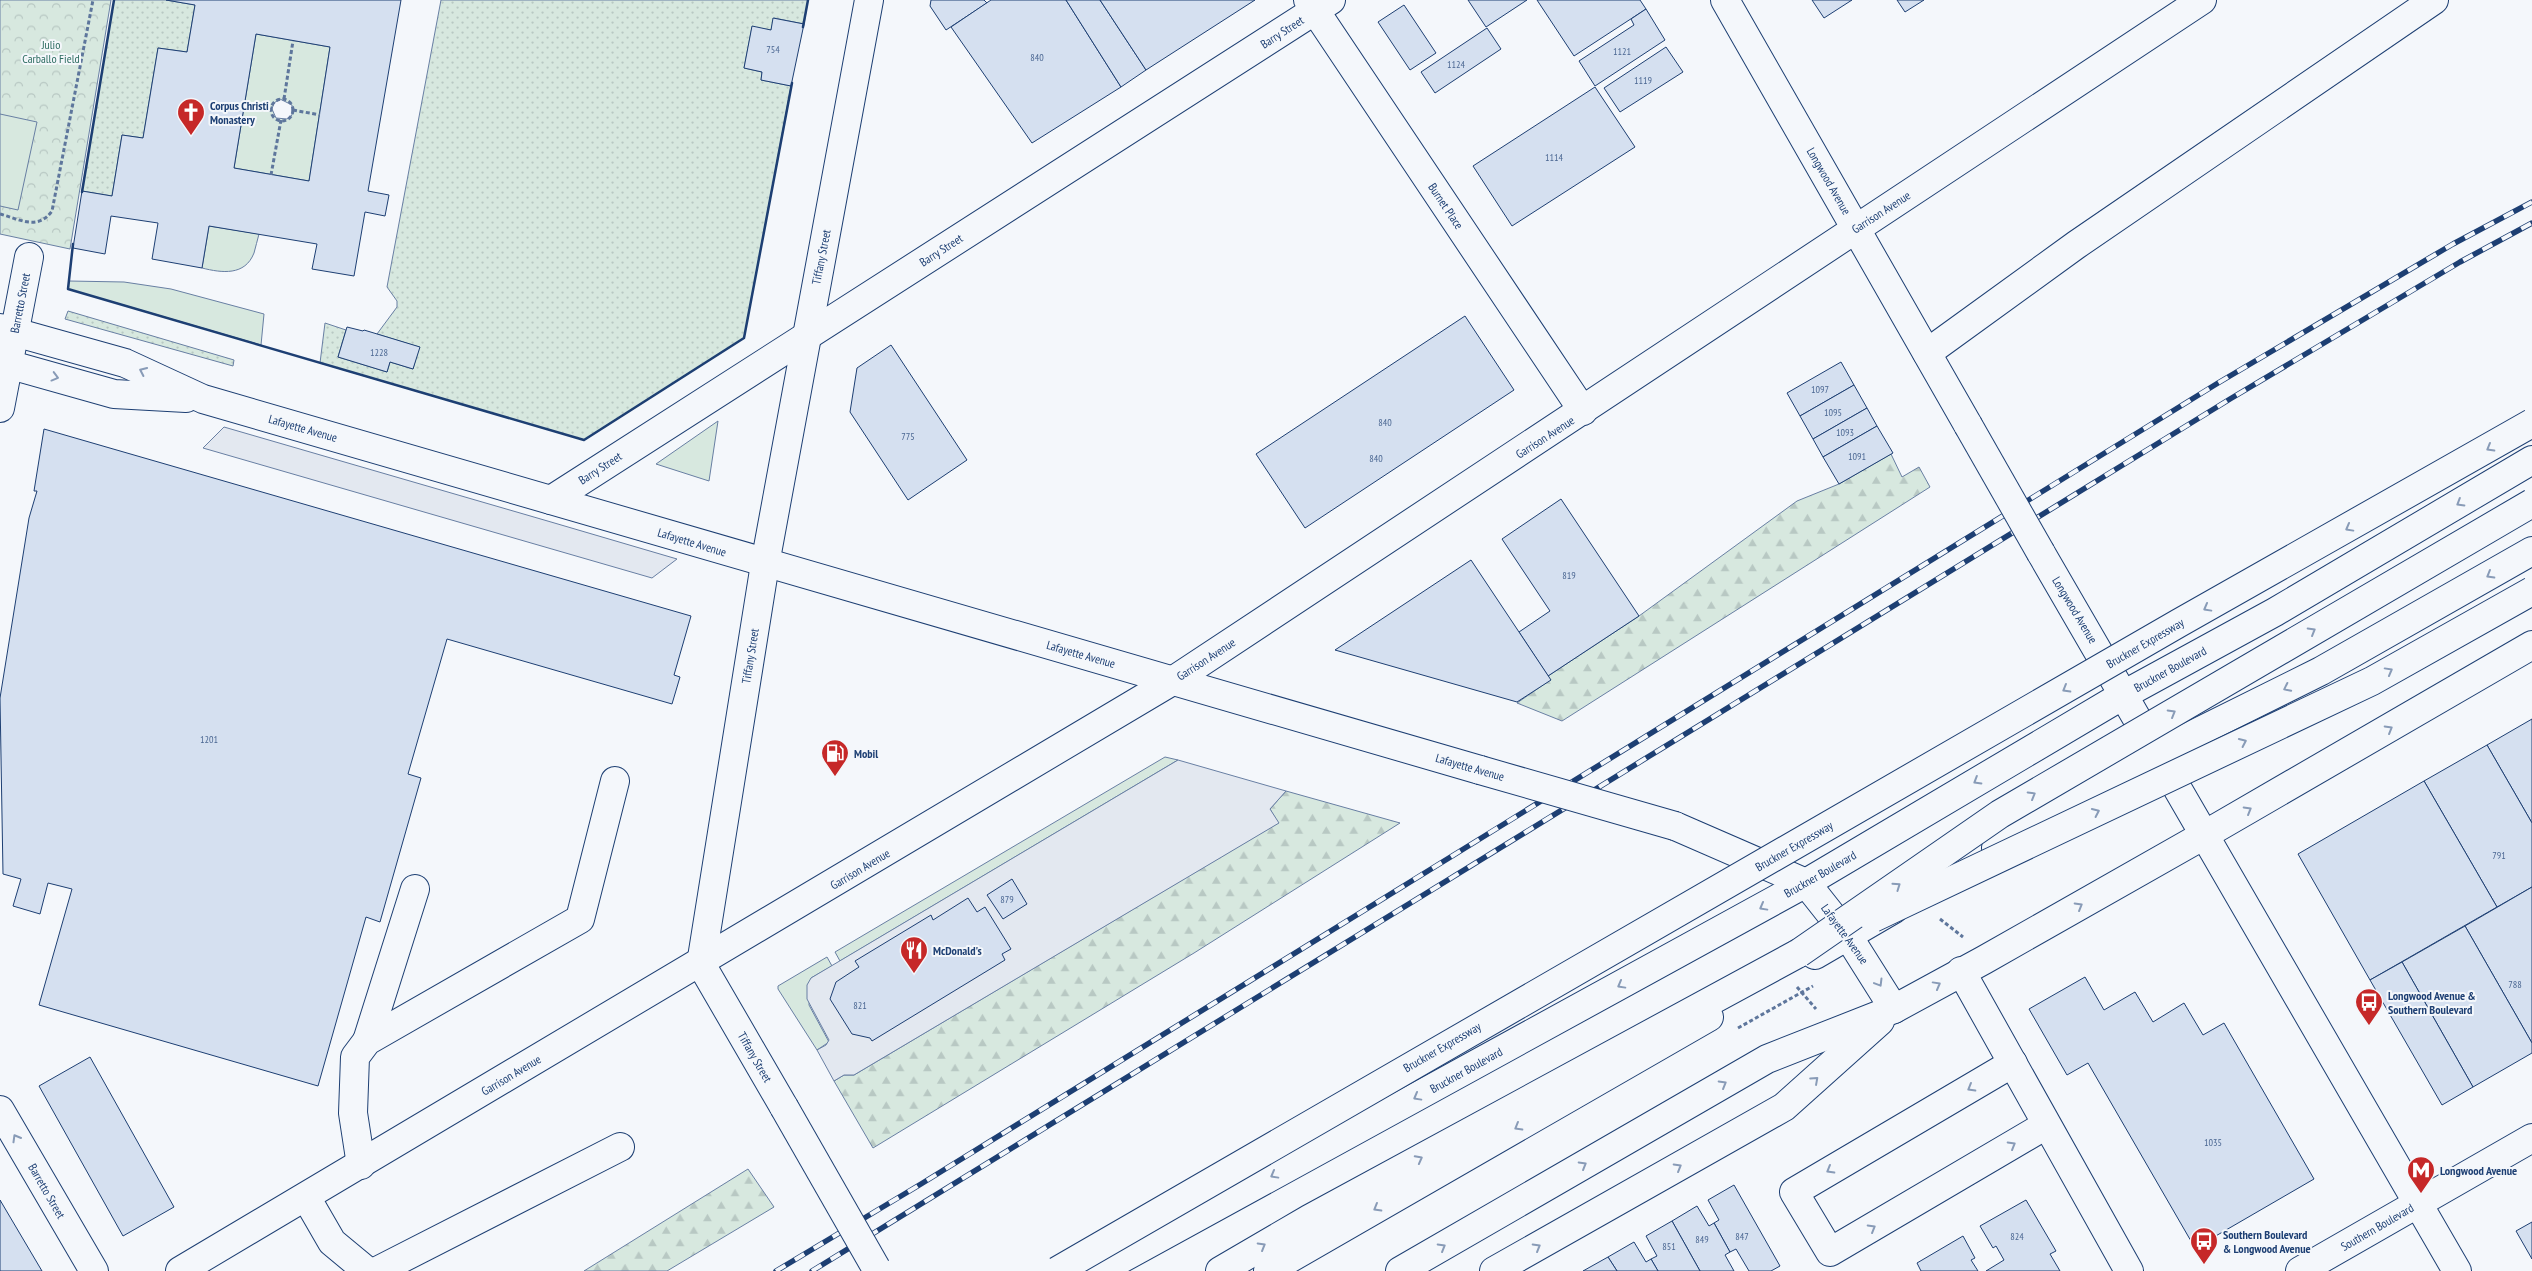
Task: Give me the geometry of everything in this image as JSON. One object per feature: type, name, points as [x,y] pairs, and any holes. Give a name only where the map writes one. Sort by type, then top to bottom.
[{"type":"main road","name":"Tiffany Street","points":[[869,0],[765,564],[701,964],[877,1270]]},
{"type":"main road","name":"Longwood Avenue","points":[[1724,0],[2457,1271]]},
{"type":"main road","points":[[1927,353],[2076,245],[2434,0]]},
{"type":"main road","name":"Garrison Avenue","points":[[180,1271],[701,964],[1174,680],[1583,412],[2197,1]]},
{"type":"main road","name":"Barry Street","points":[[551,500],[1318,4]]},
{"type":"main road","name":"Burnet Place","points":[[1318,4],[1583,412]]},
{"type":"main road","name":"Barretto Street","points":[[0,408],[7,330],[29,257]]},
{"type":"main road","name":"Lafayette Avenue","points":[[7,330],[125,363],[203,400],[1676,826],[1806,883],[1848,936],[1894,1009]]},
{"type":"main road","name":"Lafayette Avenue","points":[[4,364],[114,394],[203,400]]},
{"type":"main road","name":"Bruckner Expressway","points":[[1057,1271],[2179,623],[2532,423]]},
{"type":"main road","name":"Bruckner Boulevard","points":[[1099,1271],[1806,883],[2125,694],[2276,612],[2532,460]]},
{"type":"main road","points":[[1800,953],[2000,814],[2532,503]]},
{"type":"main road","points":[[1268,1271],[1848,936],[2158,752],[2321,671],[2532,551]]},
{"type":"main road","points":[[1220,1271],[1309,1218],[1800,953],[2372,680],[2532,591]]},
{"type":"main road","points":[[1400,1271],[1767,1059],[1894,1009],[2206,834],[2532,646]]},
{"type":"main road","points":[[367,1041],[580,919],[615,781]]},
{"type":"main road","points":[[361,1164],[353,1113],[355,1057],[367,1041],[415,889]]},
{"type":"main road","points":[[1961,971],[2046,1126],[2129,1271]]},
{"type":"main road","points":[[1494,1271],[1784,1107],[1894,1009]]},
{"type":"main road","points":[[2012,1063],[1794,1192],[1830,1252],[2046,1126]]},
{"type":"main road","name":"Barretto Street","points":[[0,1110],[94,1271]]},
{"type":"main road","name":"Southern Boulevard","points":[[2300,1271],[2532,1138]]},
{"type":"main road","points":[[377,1271],[620,1147]]},
{"type":"main road","points":[[306,1197],[332,1242],[367,1271]]},
{"type":"path","points":[[0,214],[32,223],[44,220],[52,211],[93,0]]},
{"type":"path","points":[[284,99],[293,41]]},
{"type":"path","points":[[284,99],[292,104],[293,110],[289,118],[281,120],[274,116],[272,108],[277,101],[284,99]]},
{"type":"path","points":[[245,103],[272,108]]},
{"type":"path","points":[[293,110],[320,115]]},
{"type":"path","points":[[271,174],[281,120]]},
{"type":"path","points":[[1939,919],[1966,940]]},
{"type":"path","points":[[1796,984],[1816,1009]]},
{"type":"green space","name":"Julio Carballo Field","points":[[0,0],[111,0],[70,249],[0,234]]},
{"type":"green space","points":[[114,0],[166,0],[195,5],[187,52],[158,48],[143,138],[122,135],[112,196],[82,191]]},
{"type":"green space","points":[[441,0],[808,0],[804,24],[774,18],[771,30],[752,27],[744,68],[762,72],[761,80],[791,86],[744,338],[584,440],[320,363],[325,323],[346,330],[338,357],[387,372],[390,362],[413,369],[419,347],[377,334],[397,307],[397,301],[387,287]]},
{"type":"green space","points":[[256,34],[330,47],[309,181],[234,168]],"holes":[[[280,99],[292,105],[292,115],[287,119],[276,118],[272,109],[274,103]]]},
{"type":"green space","points":[[0,114],[37,122],[18,210],[0,206]]},
{"type":"green space","points":[[209,226],[259,234],[254,253],[245,266],[225,272],[202,268]]},
{"type":"green space","points":[[69,281],[124,282],[171,289],[264,314],[261,345],[68,289]]},
{"type":"green space","points":[[68,311],[234,360],[233,366],[65,319]]},
{"type":"green space","points":[[718,421],[709,481],[656,464]]},
{"type":"green space","points":[[1891,454],[1902,477],[1919,467],[1930,487],[1562,721],[1517,703],[1550,680],[1548,676],[1639,616],[1797,501],[1839,484]]},
{"type":"green space","points":[[1165,757],[1178,760],[840,961],[835,952]]},
{"type":"green space","points":[[1286,791],[1400,823],[1194,953],[873,1148],[834,1081],[844,1075],[854,1075],[1278,823],[1270,809]]},
{"type":"green space","points":[[827,957],[832,966],[811,978],[809,1005],[829,1042],[817,1050],[778,989],[778,986]]},
{"type":"green space","points":[[748,1169],[774,1207],[667,1271],[584,1271]]},
{"type":"shaded area","points":[[224,427],[677,559],[652,578],[203,448]]},
{"type":"shaded area","points":[[1178,760],[1286,791],[1270,809],[1279,823],[854,1075],[844,1075],[834,1081],[817,1050],[826,1045],[829,1040],[807,999],[807,985],[811,978]]},
{"type":"building","name":"Corpus Christi Monastery","points":[[166,0],[401,0],[368,191],[389,195],[385,216],[365,212],[354,276],[312,269],[317,244],[209,226],[202,268],[152,259],[158,223],[111,216],[105,254],[73,248],[82,191],[112,196],[122,135],[143,138],[158,48],[187,52],[195,5]],"holes":[[[256,34],[330,47],[309,181],[234,168]]]},
{"type":"building","points":[[931,0],[984,0],[987,3],[946,30],[930,6]]},
{"type":"building","points":[[991,0],[1066,0],[1121,87],[1032,143],[951,27]]},
{"type":"building","points":[[1066,0],[1100,0],[1146,70],[1121,87]]},
{"type":"building","points":[[1100,0],[1255,0],[1146,70]]},
{"type":"building","points":[[1468,0],[1527,0],[1486,27]]},
{"type":"building","points":[[1537,0],[1640,0],[1646,9],[1574,56]]},
{"type":"building","points":[[1812,0],[1852,0],[1824,18]]},
{"type":"building","points":[[1897,0],[1924,0],[1905,12]]},
{"type":"building","points":[[1404,5],[1436,53],[1410,70],[1378,22]]},
{"type":"building","points":[[1646,9],[1665,40],[1595,86],[1579,61],[1634,25],[1631,19]]},
{"type":"building","points":[[773,18],[804,24],[791,86],[761,80],[762,72],[744,68],[752,26],[771,30]]},
{"type":"building","points":[[1487,28],[1501,49],[1435,93],[1421,72]]},
{"type":"building","points":[[1666,47],[1683,72],[1620,112],[1604,88]]},
{"type":"building","points":[[1595,87],[1635,147],[1512,226],[1473,166]]},
{"type":"building","points":[[1465,316],[1514,390],[1305,528],[1256,454]]},
{"type":"building","points":[[347,327],[364,330],[420,347],[413,369],[390,362],[387,372],[338,357]]},
{"type":"building","points":[[891,345],[967,460],[908,500],[850,412],[857,368]]},
{"type":"building","points":[[1841,362],[1854,385],[1800,416],[1787,393]]},
{"type":"building","points":[[1854,385],[1867,408],[1813,439],[1800,416]]},
{"type":"building","points":[[1867,408],[1877,426],[1823,457],[1813,439]]},
{"type":"building","points":[[1877,426],[1893,453],[1839,484],[1823,457]]},
{"type":"building","points":[[44,429],[691,616],[674,675],[680,677],[672,704],[447,639],[408,774],[421,778],[380,922],[366,917],[318,1086],[39,1005],[72,889],[48,883],[40,914],[13,906],[21,879],[3,874],[0,698],[29,518],[37,491],[34,491]]},
{"type":"building","points":[[1561,499],[1639,616],[1548,676],[1519,632],[1550,611],[1502,539]]},
{"type":"building","points":[[1471,560],[1551,680],[1517,702],[1335,650]]},
{"type":"building","points":[[2532,719],[2532,823],[2487,745]]},
{"type":"building","points":[[2487,745],[2532,823],[2532,887],[2497,907],[2424,781]]},
{"type":"building","points":[[2424,781],[2497,907],[2370,980],[2298,854]]},
{"type":"building","points":[[1012,879],[1027,904],[1003,919],[987,895]]},
{"type":"building","points":[[2532,887],[2532,1043],[2465,926]]},
{"type":"building","name":"McDonald's","points":[[968,898],[977,912],[985,907],[1011,949],[1002,954],[1005,960],[872,1041],[870,1038],[852,1034],[830,999],[836,982],[859,967],[855,961],[931,915],[933,920]]},
{"type":"building","points":[[2465,926],[2532,1043],[2532,1053],[2473,1087],[2402,962]]},
{"type":"building","points":[[2402,962],[2473,1087],[2442,1105],[2370,980]]},
{"type":"building","points":[[2085,977],[2104,1010],[2135,992],[2153,1022],[2184,1003],[2203,1035],[2224,1023],[2314,1179],[2195,1248],[2088,1063],[2067,1075],[2029,1009]]},
{"type":"building","points":[[90,1057],[174,1207],[123,1236],[39,1086]]},
{"type":"building","points":[[1734,1185],[1780,1266],[1771,1271],[1749,1271],[1736,1249],[1730,1252],[1714,1223],[1719,1220],[1708,1200]]},
{"type":"building","points":[[0,1200],[42,1271],[0,1271]]},
{"type":"building","points":[[2026,1200],[2056,1251],[2050,1254],[2060,1271],[1986,1271],[2004,1260],[1996,1246],[1993,1248],[1980,1226]]},
{"type":"building","points":[[1697,1206],[1709,1226],[1714,1223],[1730,1252],[1725,1255],[1734,1271],[1700,1271],[1672,1221]]},
{"type":"building","points":[[1672,1221],[1700,1271],[1658,1271],[1651,1259],[1657,1256],[1646,1236]]},
{"type":"building","points":[[2532,1222],[2532,1259],[2516,1231]]},
{"type":"building","points":[[1963,1236],[1975,1258],[1971,1260],[1978,1271],[1921,1271],[1917,1263]]},
{"type":"building","points":[[1634,1242],[1646,1262],[1651,1259],[1658,1271],[1617,1271],[1608,1257]]},
{"type":"building","points":[[1608,1257],[1617,1271],[1583,1271]]},
{"type":"railway","points":[[776,1271],[921,1184],[2218,383],[2453,244],[2532,202]]},
{"type":"railway","points":[[812,1271],[2230,399],[2460,262],[2532,223]]},
{"type":"wall","points":[[82,192],[114,0]]},
{"type":"wall","points":[[803,27],[808,0]]},
{"type":"wall","points":[[73,244],[68,289],[584,440],[744,338],[792,83]]},
{"type":"place","name":"Corpus Christi Monastery","points":[[191,136]]},
{"type":"place","name":"Mobil","points":[[835,777]]},
{"type":"place","name":"McDonald's","points":[[914,974]]},
{"type":"place","name":"Longwood Avenue & Southern Boulevard","points":[[2369,1026]]},
{"type":"place","name":"Longwood Avenue","points":[[2421,1194]]},
{"type":"place","name":"Southern Boulevard & Longwood Avenue","points":[[2204,1265]]}]
